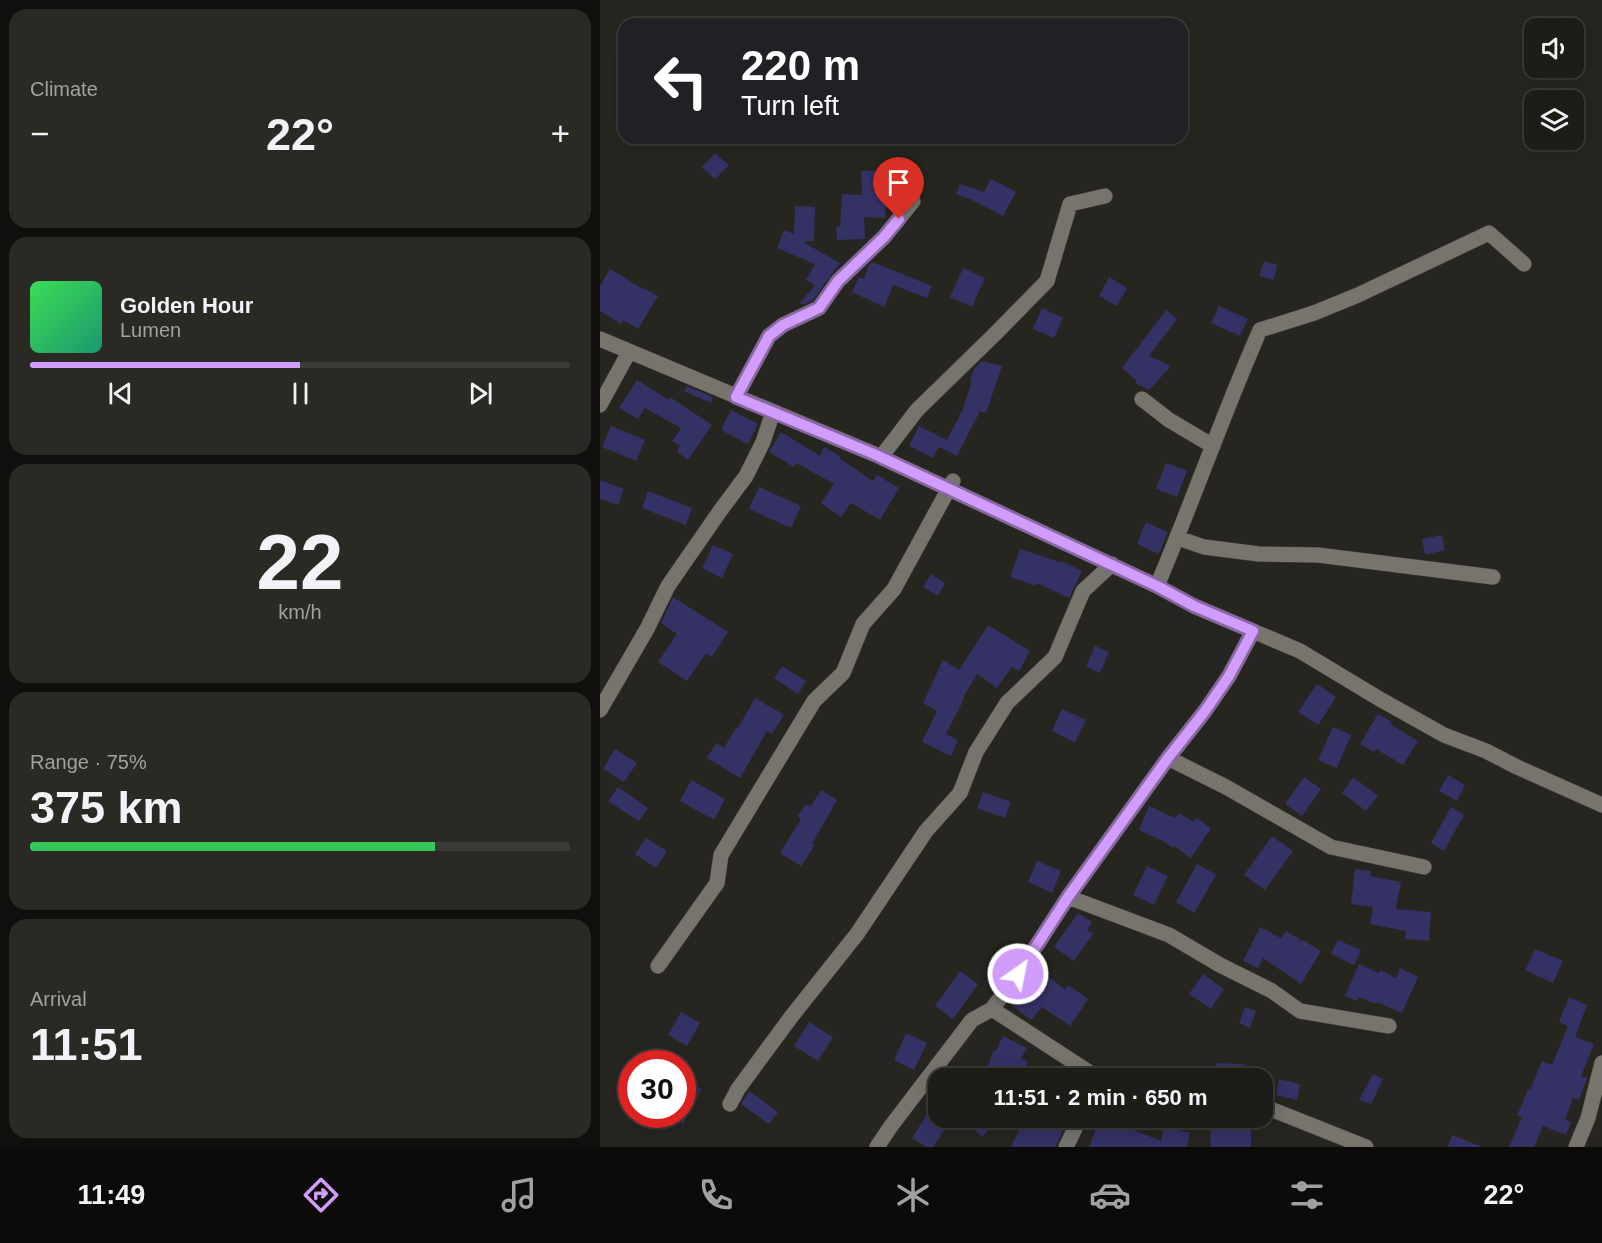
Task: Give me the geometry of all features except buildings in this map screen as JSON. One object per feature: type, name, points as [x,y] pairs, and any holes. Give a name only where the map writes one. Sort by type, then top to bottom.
[{"type":"street","points":[[881,457],[918,410],[1047,280],[1070,204],[1105,196]]},
{"type":"street","points":[[736,397],[769,336],[783,325],[819,308],[838,281],[884,237],[913,201]]},
{"type":"street","points":[[1157,586],[1178,538],[1235,387],[1260,330],[1325,309],[1489,233],[1524,264]]},
{"type":"street","points":[[600,339],[951,485],[1194,606],[1300,651],[1444,735],[1486,751],[1602,804]]},
{"type":"street","points":[[600,405],[629,352]]},
{"type":"street","points":[[1142,399],[1169,420],[1212,446]]},
{"type":"street","points":[[600,710],[647,629],[668,586],[746,476],[763,442],[773,412]]},
{"type":"street","points":[[658,966],[717,883],[721,855],[814,701],[843,673],[863,624],[894,589],[951,485]]},
{"type":"street","points":[[1178,538],[1204,547],[1259,554],[1318,555],[1493,577]]},
{"type":"street","points":[[730,1104],[738,1089],[785,1026],[857,934],[926,831],[960,793],[976,752],[1008,703],[1055,657],[1083,591],[1112,564]]},
{"type":"street","points":[[877,1147],[972,1020],[992,1009],[1018,974],[1068,897],[1229,676],[1253,631]]},
{"type":"street","points":[[1168,758],[1226,787],[1331,847],[1424,867]]},
{"type":"street","points":[[1068,897],[1169,935],[1220,965],[1272,991],[1300,1011],[1389,1026]]},
{"type":"street","points":[[992,1009],[1083,1068]]},
{"type":"street","points":[[1576,1147],[1588,1118],[1602,1063]]},
{"type":"street","points":[[1273,1110],[1366,1147]]},
{"type":"street","points":[[1066,1147],[1075,1128]]},
{"type":"route","points":[[899,219],[884,237],[838,281],[819,308],[783,325],[769,336],[736,397],[874,454],[1157,586],[1194,606],[1253,631],[1229,676],[1068,897],[1018,974]]}]
